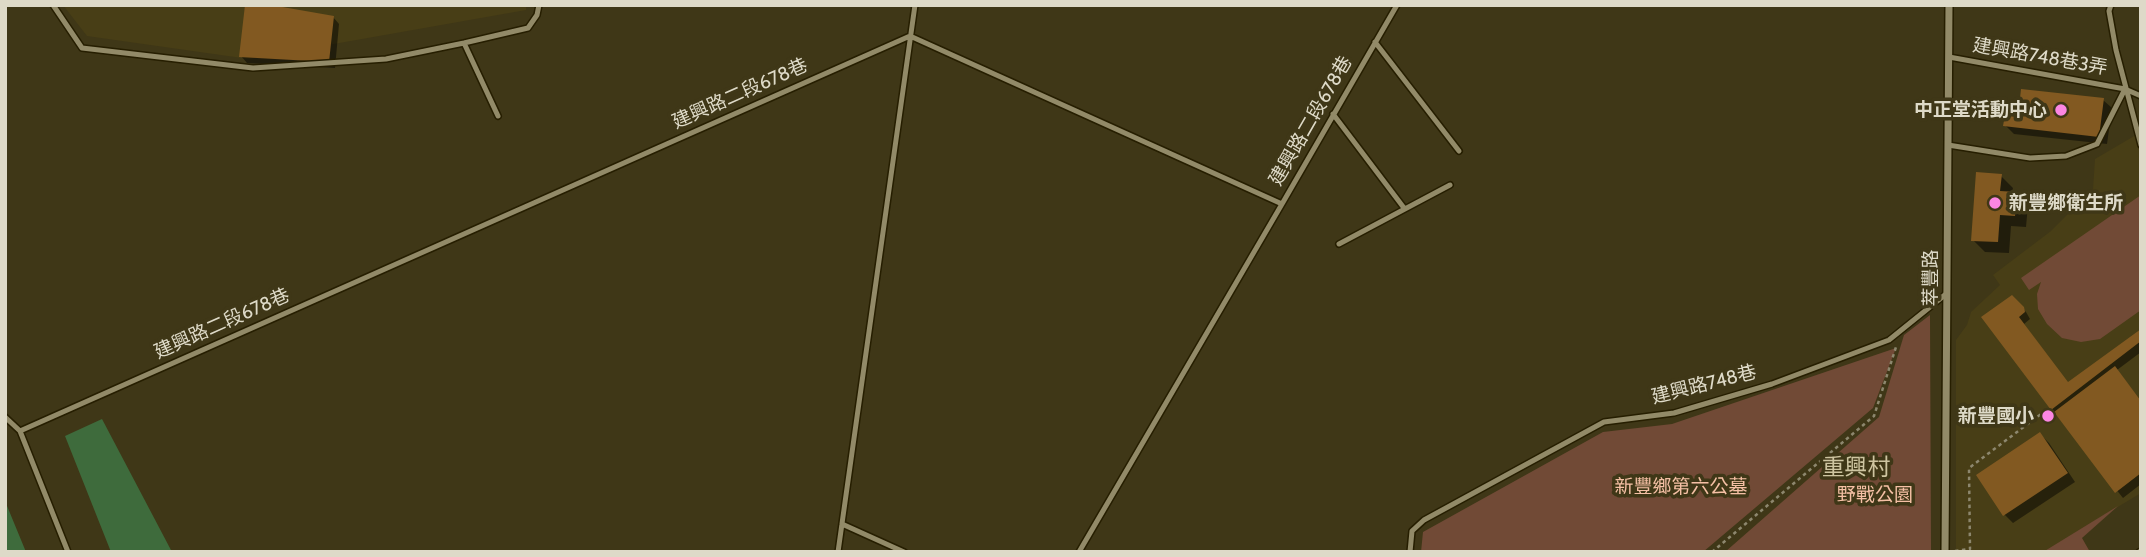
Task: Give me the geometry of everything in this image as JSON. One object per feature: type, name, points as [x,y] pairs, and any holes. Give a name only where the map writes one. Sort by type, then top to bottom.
[{"type":"street","name":"萃豐路","points":[[1945,552],[1949,5]]},
{"type":"lane","points":[[53,5],[82,48],[253,68],[371,61],[464,43],[528,28],[537,15],[539,5]]},
{"type":"lane","points":[[838,552],[915,5]]},
{"type":"lane","name":"建興路二段678巷","points":[[20,431],[910,36],[1282,204],[1397,5]]},
{"type":"lane","points":[[2111,5],[2109,11],[2116,50],[2141,145]]},
{"type":"lane","points":[[1375,42],[1459,151]]},
{"type":"lane","points":[[464,43],[498,116]]},
{"type":"lane","name":"建興路748巷3弄","points":[[1949,57],[2125,89],[2141,96]]},
{"type":"lane","points":[[1948,145],[2030,158],[2066,156],[2097,144],[2125,89]]},
{"type":"lane","points":[[1332,114],[1404,208]]},
{"type":"lane","points":[[1339,244],[1450,185]]},
{"type":"lane","points":[[1079,552],[1282,204]]},
{"type":"lane","name":"建興路748巷","points":[[1410,552],[1412,531],[1424,520],[1604,422],[1674,413],[1772,384],[1889,340],[1947,294]]},
{"type":"lane","points":[[5,417],[20,431],[68,552]]},
{"type":"lane","points":[[842,524],[904,552]]},
{"type":"path","points":[[1712,552],[1874,416],[1902,330]]},
{"type":"path","points":[[1952,552],[1970,549],[1969,468],[2041,414]]},
{"type":"shaded area","points":[[63,5],[526,5],[526,10],[249,59],[87,36]]},
{"type":"shaded area","name":"新豐國小","points":[[2141,132],[2141,493],[2043,552],[1956,552],[1956,340],[1967,325],[1971,312],[2000,285],[1993,275],[2051,231],[2093,189],[2095,159]]},
{"type":"shaded area","points":[[102,419],[172,552],[111,552],[65,436]]},
{"type":"shaded area","points":[[5,501],[26,552],[5,552]]},
{"type":"green space","points":[[2141,195],[2141,310],[2100,339],[2081,342],[2062,338],[2047,324],[2038,309],[2037,294],[2041,282],[2029,290],[2021,278]]},
{"type":"green space","name":"野戰公園","points":[[1930,315],[1931,552],[1725,552],[1879,417],[1904,335]]},
{"type":"green space","name":"新豐鄉第六公墓","points":[[1896,348],[1873,408],[1703,552],[1421,552],[1423,532],[1603,432],[1672,424]]},
{"type":"green space","points":[[2118,506],[2082,538],[2090,552],[2043,552]]},
{"type":"building","points":[[245,5],[271,5],[334,16],[329,62],[239,57]]},
{"type":"building","name":"中正堂活動中心","points":[[2021,89],[2104,98],[2099,137],[2003,126],[2005,115],[2018,117]]},
{"type":"building","name":"新豐鄉衛生所","points":[[1976,172],[2002,174],[2000,191],[2017,192],[2015,216],[2000,215],[1998,242],[1971,241]]},
{"type":"building","points":[[2012,295],[2024,307],[2025,312],[2019,317],[2068,382],[2141,329],[2141,341],[2051,410],[1981,317]]},
{"type":"building","points":[[2115,366],[2141,401],[2141,473],[2115,493],[2054,412]]},
{"type":"building","points":[[2040,432],[2068,473],[2003,516],[1976,475]]},
{"type":"place","name":"中正堂活動中心","points":[[2061,110]]},
{"type":"place","name":"新豐鄉衛生所","points":[[1995,203]]},
{"type":"place","name":"新豐國小","points":[[2048,416]]},
{"type":"district","name":"重興村","points":[[1856,468]]}]
